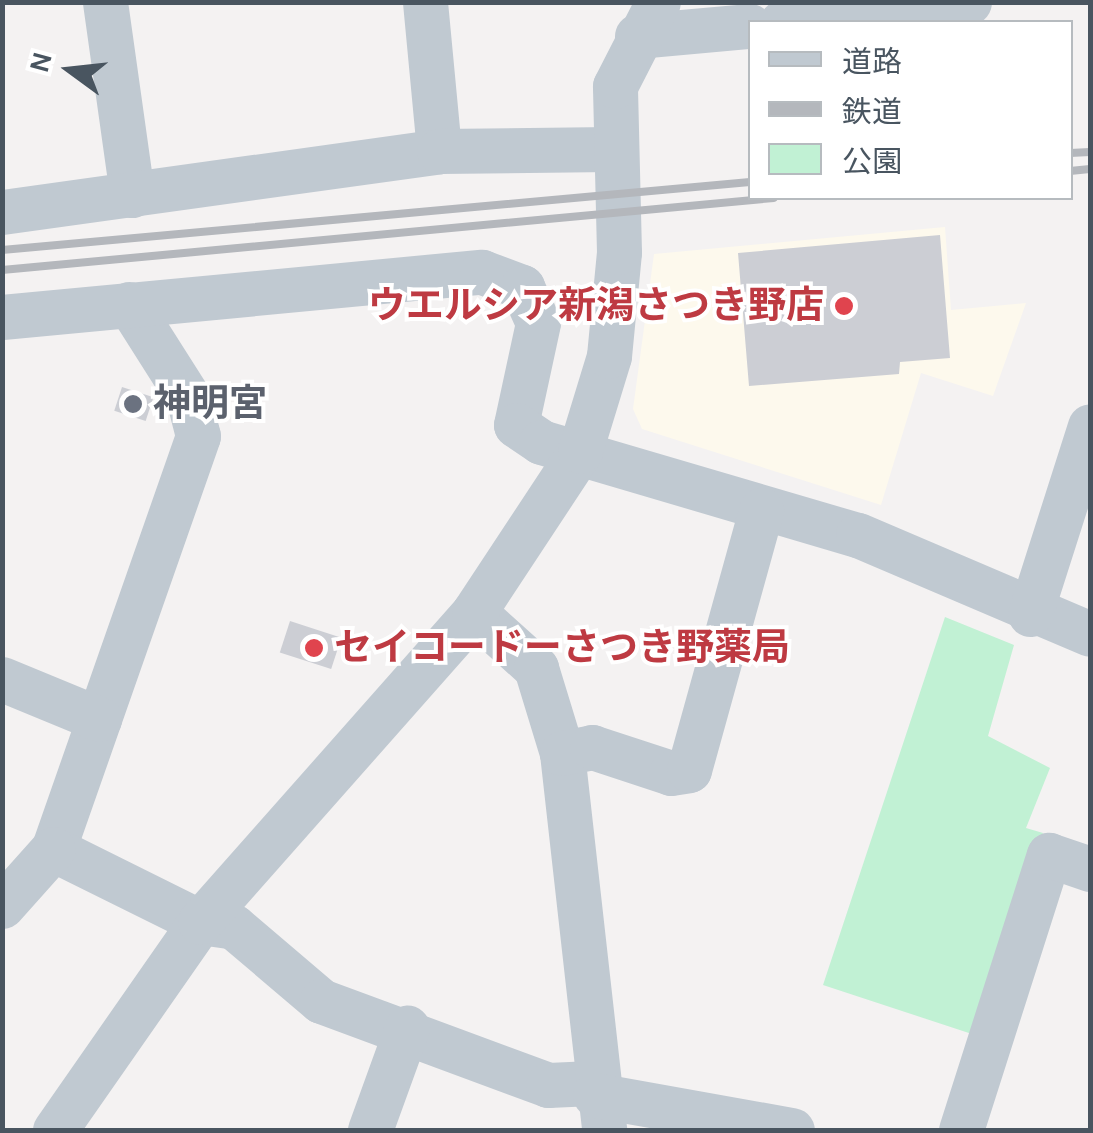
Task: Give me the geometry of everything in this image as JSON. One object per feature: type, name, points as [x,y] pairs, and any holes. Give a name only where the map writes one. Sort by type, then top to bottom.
[{"type":"street","points":[[104,2],[132,195]]},
{"type":"street","points":[[425,2],[440,151]]},
{"type":"street","points":[[811,14],[968,2]]},
{"type":"street","points":[[55,1130],[200,922],[474,612],[580,451],[609,356],[619,252],[612,149],[616,86],[647,19],[748,26]]},
{"type":"street","points":[[2,212],[440,151],[612,149]]},
{"type":"street","points":[[2,317],[482,272],[522,288],[538,323],[516,424],[580,451],[761,510],[858,535],[1030,614],[1090,634]]},
{"type":"street","points":[[2,906],[53,849],[198,436],[188,397],[129,304]]},
{"type":"street","points":[[1030,614],[1090,426]]},
{"type":"street","points":[[562,754],[592,746],[671,774],[688,770],[761,510]]},
{"type":"street","points":[[474,612],[536,668],[562,754],[597,1103]]},
{"type":"street","points":[[2,679],[100,719]]},
{"type":"street","points":[[53,849],[200,922],[234,927],[321,1001],[408,1028],[597,1103],[792,1130]]},
{"type":"street","points":[[960,1130],[1050,856],[1090,869]]},
{"type":"street","points":[[370,1130],[408,1028]]},
{"type":"shaded area","points":[[945,227],[951,310],[1026,303],[993,396],[921,373],[881,505],[642,429],[633,409],[654,254]]},
{"type":"green space","points":[[945,617],[1014,645],[988,736],[1050,768],[1026,828],[1043,833],[978,1036],[823,985]]},
{"type":"building","name":"ウエルシア新潟さつき野店","points":[[940,235],[950,358],[900,362],[899,374],[749,386],[738,253]]},
{"type":"building","name":"神明宮","points":[[122,387],[153,397],[146,421],[114,411]]},
{"type":"building","name":"セイコードーさつき野薬局","points":[[290,621],[341,638],[331,669],[280,652]]},
{"type":"railway","points":[[1073,153],[1090,152]]},
{"type":"railway","points":[[1073,171],[1090,169]]},
{"type":"railway","points":[[2,250],[748,182]]},
{"type":"railway","points":[[2,270],[753,200]]},
{"type":"place","name":"ウエルシア新潟さつき野店","points":[[844,306]]},
{"type":"place","name":"神明宮","points":[[133,404]]},
{"type":"place","name":"セイコードーさつき野薬局","points":[[314,648]]}]
